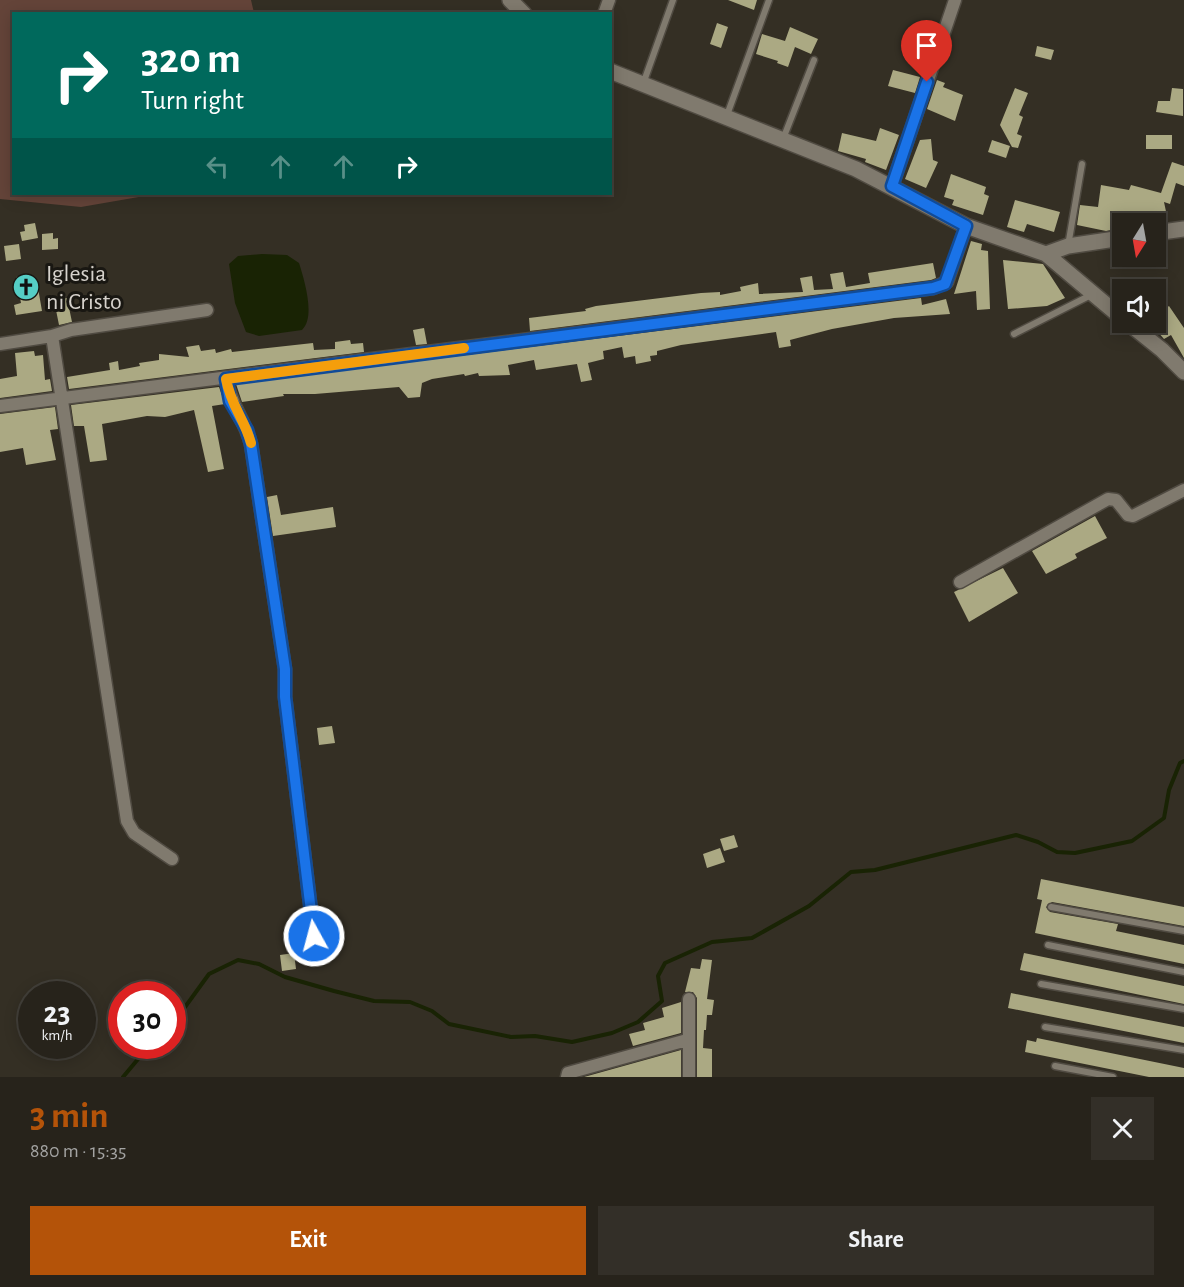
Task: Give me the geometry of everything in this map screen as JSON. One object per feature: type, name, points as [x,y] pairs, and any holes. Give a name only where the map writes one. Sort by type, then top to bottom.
[{"type":"street","points":[[892,186],[955,0]]},
{"type":"street","points":[[612,72],[726,115],[892,186],[966,226],[1046,254],[1112,310]]},
{"type":"street","points":[[0,406],[933,288],[947,282],[966,226]]},
{"type":"street","points":[[1166,231],[1184,229]]},
{"type":"street","points":[[1046,254],[1068,246],[1112,239]]},
{"type":"street","points":[[0,344],[52,336],[70,330],[207,310]]},
{"type":"street","points":[[1141,333],[1184,372]]},
{"type":"street","points":[[52,336],[127,821],[134,833],[172,859]]},
{"type":"street","points":[[226,379],[230,401],[247,430],[251,444],[285,669],[285,697],[314,936]]},
{"type":"street","points":[[960,582],[1108,499],[1116,500],[1128,515],[1133,516],[1184,490]]},
{"type":"street","points":[[688,999],[689,1077]]},
{"type":"street","points":[[567,1077],[568,1073],[687,1040]]},
{"type":"lane","points":[[643,84],[673,0]]},
{"type":"lane","points":[[726,115],[770,0]]},
{"type":"lane","points":[[783,139],[814,60]]},
{"type":"lane","points":[[1068,246],[1082,164]]},
{"type":"lane","points":[[1014,334],[1092,295]]},
{"type":"lane","points":[[1050,907],[1184,931]]},
{"type":"lane","points":[[1048,945],[1184,972]]},
{"type":"lane","points":[[1041,984],[1184,1009]]},
{"type":"lane","points":[[1045,1027],[1184,1050]]},
{"type":"lane","points":[[1055,1066],[1113,1077]]},
{"type":"shaded area","points":[[0,0],[251,0],[254,12],[12,12],[12,195],[150,195],[81,207],[0,199]]},
{"type":"shaded area","points":[[287,255],[299,263],[309,307],[306,324],[302,330],[259,336],[246,332],[235,303],[229,264],[238,256]]},
{"type":"building","points":[[728,0],[757,0],[754,10]]},
{"type":"building","points":[[717,23],[728,27],[721,48],[710,44]]},
{"type":"building","points":[[790,27],[818,39],[811,54],[795,47],[788,67],[756,54],[762,34],[785,41]]},
{"type":"building","points":[[1037,46],[1054,50],[1051,60],[1035,56]]},
{"type":"building","points":[[893,70],[920,77],[915,93],[888,86]]},
{"type":"building","points":[[937,80],[945,83],[943,87],[963,95],[955,121],[927,109]]},
{"type":"building","points":[[1015,88],[1028,93],[1019,115],[1023,117],[1017,134],[1022,136],[1018,148],[1012,147],[1000,125]]},
{"type":"building","points":[[1172,88],[1183,89],[1183,116],[1156,112],[1158,101],[1170,101]]},
{"type":"building","points":[[880,128],[899,135],[886,170],[865,162],[866,159],[838,151],[842,133],[876,141]]},
{"type":"building","points":[[1146,135],[1172,135],[1172,149],[1146,149]]},
{"type":"building","points":[[931,139],[933,160],[938,162],[926,188],[905,179],[920,140]]},
{"type":"building","points":[[992,140],[1010,146],[1006,158],[988,152]]},
{"type":"building","points":[[1172,162],[1184,166],[1184,186],[1176,183],[1170,204],[1164,202],[1168,221],[1166,221],[1166,213],[1117,212],[1112,213],[1112,230],[1106,231],[1077,225],[1080,205],[1098,207],[1101,185],[1129,190],[1131,185],[1161,193]]},
{"type":"building","points":[[951,174],[986,187],[984,194],[989,196],[983,215],[952,205],[954,200],[944,197]]},
{"type":"building","points":[[1015,200],[1060,212],[1054,232],[1027,224],[1024,232],[1007,227]]},
{"type":"building","points":[[35,223],[38,238],[22,241],[20,232],[25,231],[24,225]]},
{"type":"building","points":[[53,233],[53,239],[58,238],[58,249],[42,250],[42,234]]},
{"type":"building","points":[[971,241],[982,244],[981,250],[988,251],[990,309],[977,310],[976,291],[954,294]]},
{"type":"building","points":[[19,244],[21,259],[6,261],[4,246]]},
{"type":"building","points":[[1003,260],[1043,264],[1065,298],[1047,306],[1008,309]]},
{"type":"building","points":[[933,263],[936,278],[931,280],[530,331],[529,318],[586,311],[585,309],[596,306],[701,293],[720,292],[720,295],[741,291],[740,287],[758,283],[759,294],[803,292],[800,278],[812,276],[814,290],[833,289],[830,274],[843,272],[846,287],[870,283],[868,273]]},
{"type":"building","points":[[30,275],[32,289],[38,288],[42,311],[16,315],[14,305],[21,303],[16,277]]},
{"type":"building","points":[[67,298],[72,322],[59,325],[54,300]]},
{"type":"building","points":[[921,298],[922,305],[946,299],[950,314],[894,318],[832,329],[790,340],[791,346],[779,348],[776,332],[681,345],[657,351],[657,355],[650,356],[651,361],[636,364],[635,356],[624,358],[622,347],[603,351],[604,359],[588,363],[592,380],[581,382],[577,364],[536,370],[534,360],[508,365],[510,375],[479,376],[478,373],[432,379],[422,383],[420,397],[408,398],[399,387],[315,394],[283,394],[284,396],[242,402],[236,384]]},
{"type":"building","points":[[1169,306],[1184,328],[1184,358],[1171,335],[1164,339],[1159,333],[1166,333],[1166,308]]},
{"type":"building","points":[[424,328],[427,344],[416,345],[413,330]]},
{"type":"building","points":[[350,340],[351,344],[363,343],[364,352],[69,389],[67,377],[110,370],[109,363],[118,361],[119,370],[140,366],[139,363],[159,360],[159,354],[189,357],[186,347],[199,345],[201,351],[215,349],[216,353],[231,349],[232,352],[313,343],[314,350],[335,349],[335,342]]},
{"type":"building","points":[[34,351],[35,356],[43,355],[45,380],[50,379],[52,391],[0,398],[0,379],[17,376],[15,353]]},
{"type":"building","points":[[219,387],[225,404],[212,406],[224,469],[208,472],[194,410],[165,417],[147,416],[102,424],[107,460],[90,462],[84,426],[74,426],[71,405]]},
{"type":"building","points":[[55,407],[58,429],[50,430],[56,460],[26,465],[23,448],[0,452],[0,414]]},
{"type":"building","points":[[277,495],[281,515],[333,507],[336,527],[273,536],[267,497]]},
{"type":"building","points":[[1095,516],[1107,538],[1075,554],[1077,558],[1046,574],[1032,551]]},
{"type":"building","points":[[1003,568],[1018,593],[969,622],[954,592]]},
{"type":"building","points":[[332,726],[335,743],[319,745],[317,728]]},
{"type":"building","points":[[734,835],[738,847],[724,851],[720,839]]},
{"type":"building","points":[[720,848],[725,862],[707,868],[703,854]]},
{"type":"building","points":[[1041,879],[1184,907],[1184,926],[1052,902],[1046,907],[1050,912],[1118,924],[1116,931],[1184,945],[1184,964],[1035,933],[1042,900],[1037,899]]},
{"type":"building","points":[[294,953],[296,969],[282,971],[280,955]]},
{"type":"building","points":[[1024,953],[1184,986],[1184,1004],[1020,970]]},
{"type":"building","points":[[702,959],[712,960],[707,999],[714,1000],[712,1015],[707,1015],[703,1048],[712,1049],[712,1077],[697,1077],[697,998],[693,992],[685,992],[691,968],[700,969]]},
{"type":"building","points":[[1011,993],[1184,1027],[1184,1043],[1008,1008]]},
{"type":"building","points":[[681,1002],[681,1033],[633,1046],[629,1034],[645,1030],[643,1023],[664,1017],[662,1008]]},
{"type":"building","points":[[1037,1038],[1184,1068],[1184,1077],[1149,1077],[1025,1052],[1027,1040],[1036,1042]]},
{"type":"building","points":[[681,1050],[681,1077],[584,1077]]},
{"type":"waterway","points":[[186,1006],[209,974],[238,960],[259,964],[285,977],[374,1001],[410,1002],[432,1011],[449,1024],[511,1037],[535,1036],[572,1042],[612,1033],[638,1022],[662,1001],[658,976],[665,963],[712,942],[752,938],[809,906],[851,872],[875,870],[1016,835],[1038,842],[1057,852],[1075,853],[1132,841],[1164,818],[1169,790],[1180,763],[1184,761]]},
{"type":"waterway","points":[[123,1077],[138,1059]]},
{"type":"slow traffic","points":[[251,443],[247,430],[230,401],[226,379],[464,348]]},
{"type":"place","name":"Iglesia ni Cristo","points":[[26,287]]},
{"type":"route","points":[[314,936],[285,697],[285,669],[251,444],[247,430],[230,401],[226,379],[933,288],[945,284],[966,226],[892,186],[927,82]]}]
